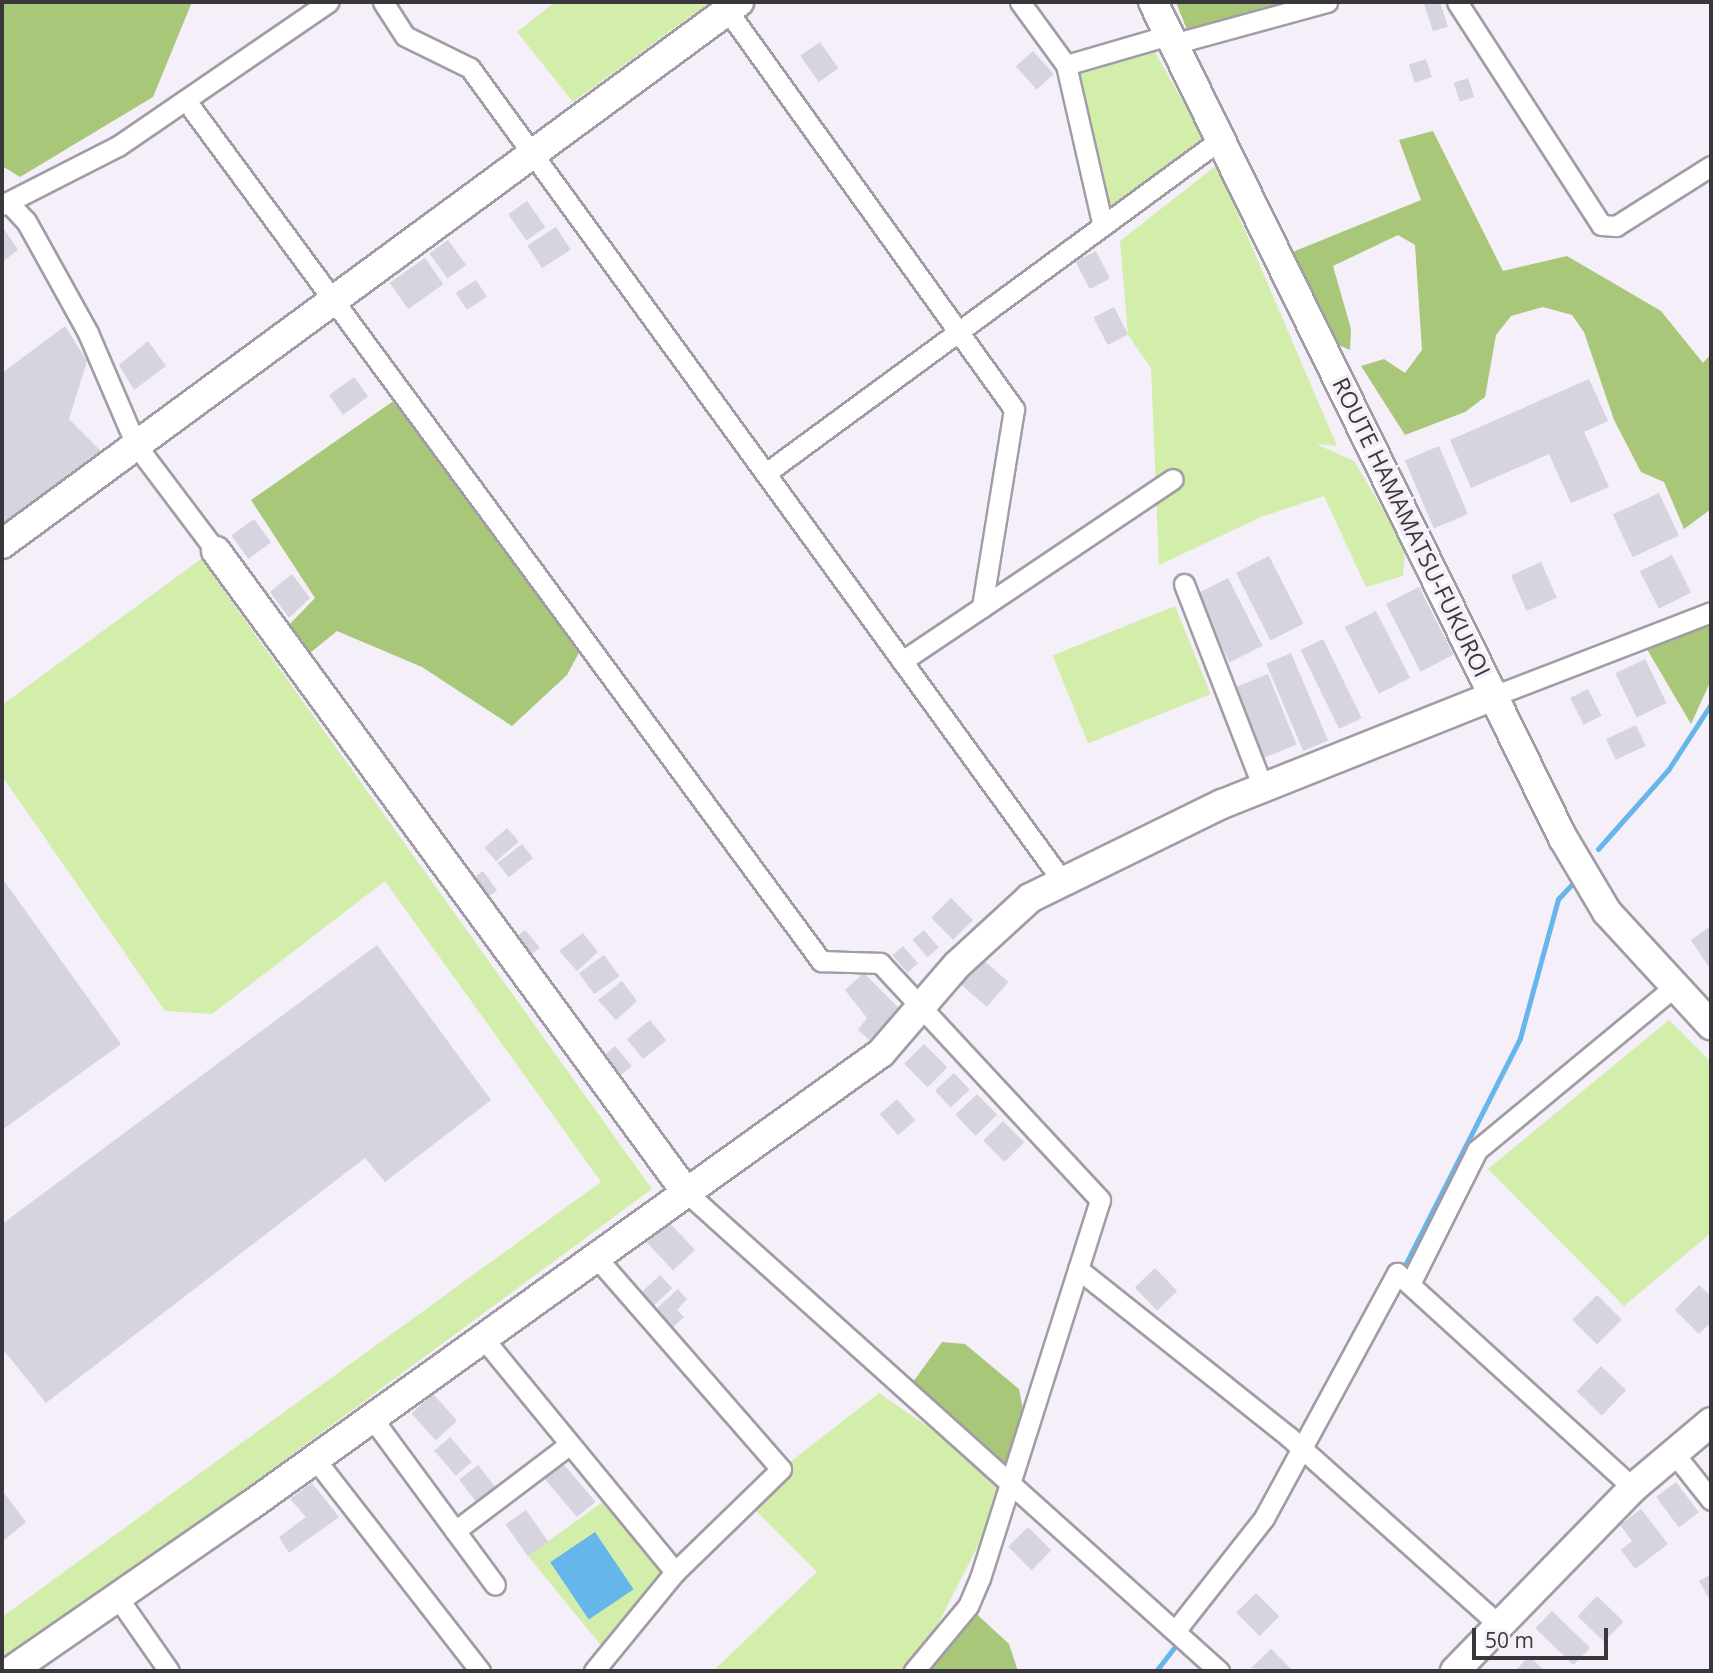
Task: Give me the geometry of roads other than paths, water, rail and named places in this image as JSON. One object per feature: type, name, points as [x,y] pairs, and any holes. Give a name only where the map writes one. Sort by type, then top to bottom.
[{"type":"street","points":[[328,2],[187,102],[118,146],[5,203],[26,221],[89,333],[136,445],[686,1192],[1219,1671]]},
{"type":"street","points":[[383,2],[405,36],[470,68],[530,156],[1061,879]]},
{"type":"street","points":[[1020,2],[1066,65],[1103,226]]},
{"type":"street","name":"ROUTE HAMAMATSU-FUKUROI","points":[[1153,2],[1496,695],[1563,838],[1608,912],[1711,1025]]},
{"type":"street","points":[[1066,65],[1327,2]]},
{"type":"street","points":[[1457,2],[1601,225],[1616,226],[1711,166]]},
{"type":"street","points":[[2,544],[530,156],[729,5],[1014,410],[982,607]]},
{"type":"street","points":[[187,102],[821,961],[880,963],[920,1010],[1100,1200],[968,1606],[914,1671]]},
{"type":"street","points":[[765,473],[1221,139]]},
{"type":"street","points":[[902,661],[1172,480]]},
{"type":"street","points":[[1184,584],[1264,790]]},
{"type":"street","points":[[11,1671],[315,1459],[881,1053],[1005,918],[1061,879],[1222,804],[1264,790],[1496,695],[1711,612]]},
{"type":"street","points":[[1176,1630],[1264,1518],[1301,1448],[1406,1279],[1477,1150],[1674,987]]},
{"type":"street","points":[[594,1671],[675,1572],[781,1469],[596,1257]]},
{"type":"street","points":[[1078,1269],[1301,1448],[1499,1625]]},
{"type":"street","points":[[1406,1279],[1633,1488]]},
{"type":"street","points":[[483,1338],[675,1572]]},
{"type":"street","points":[[372,1418],[495,1585]]},
{"type":"street","points":[[1455,1671],[1633,1488],[1711,1422]]},
{"type":"street","points":[[455,1531],[570,1444]]},
{"type":"street","points":[[1673,1452],[1711,1500]]},
{"type":"street","points":[[315,1459],[480,1671]]},
{"type":"street","points":[[118,1598],[169,1671]]},
{"type":"water","points":[[595,1532],[634,1589],[589,1619],[550,1562]]},
{"type":"waterway","points":[[1598,849],[1668,770],[1711,704]]},
{"type":"waterway","points":[[1401,1273],[1520,1038],[1558,899],[1571,885]]},
{"type":"waterway","points":[[1281,1506],[1303,1466]]},
{"type":"waterway","points":[[1156,1671],[1264,1532]]}]
